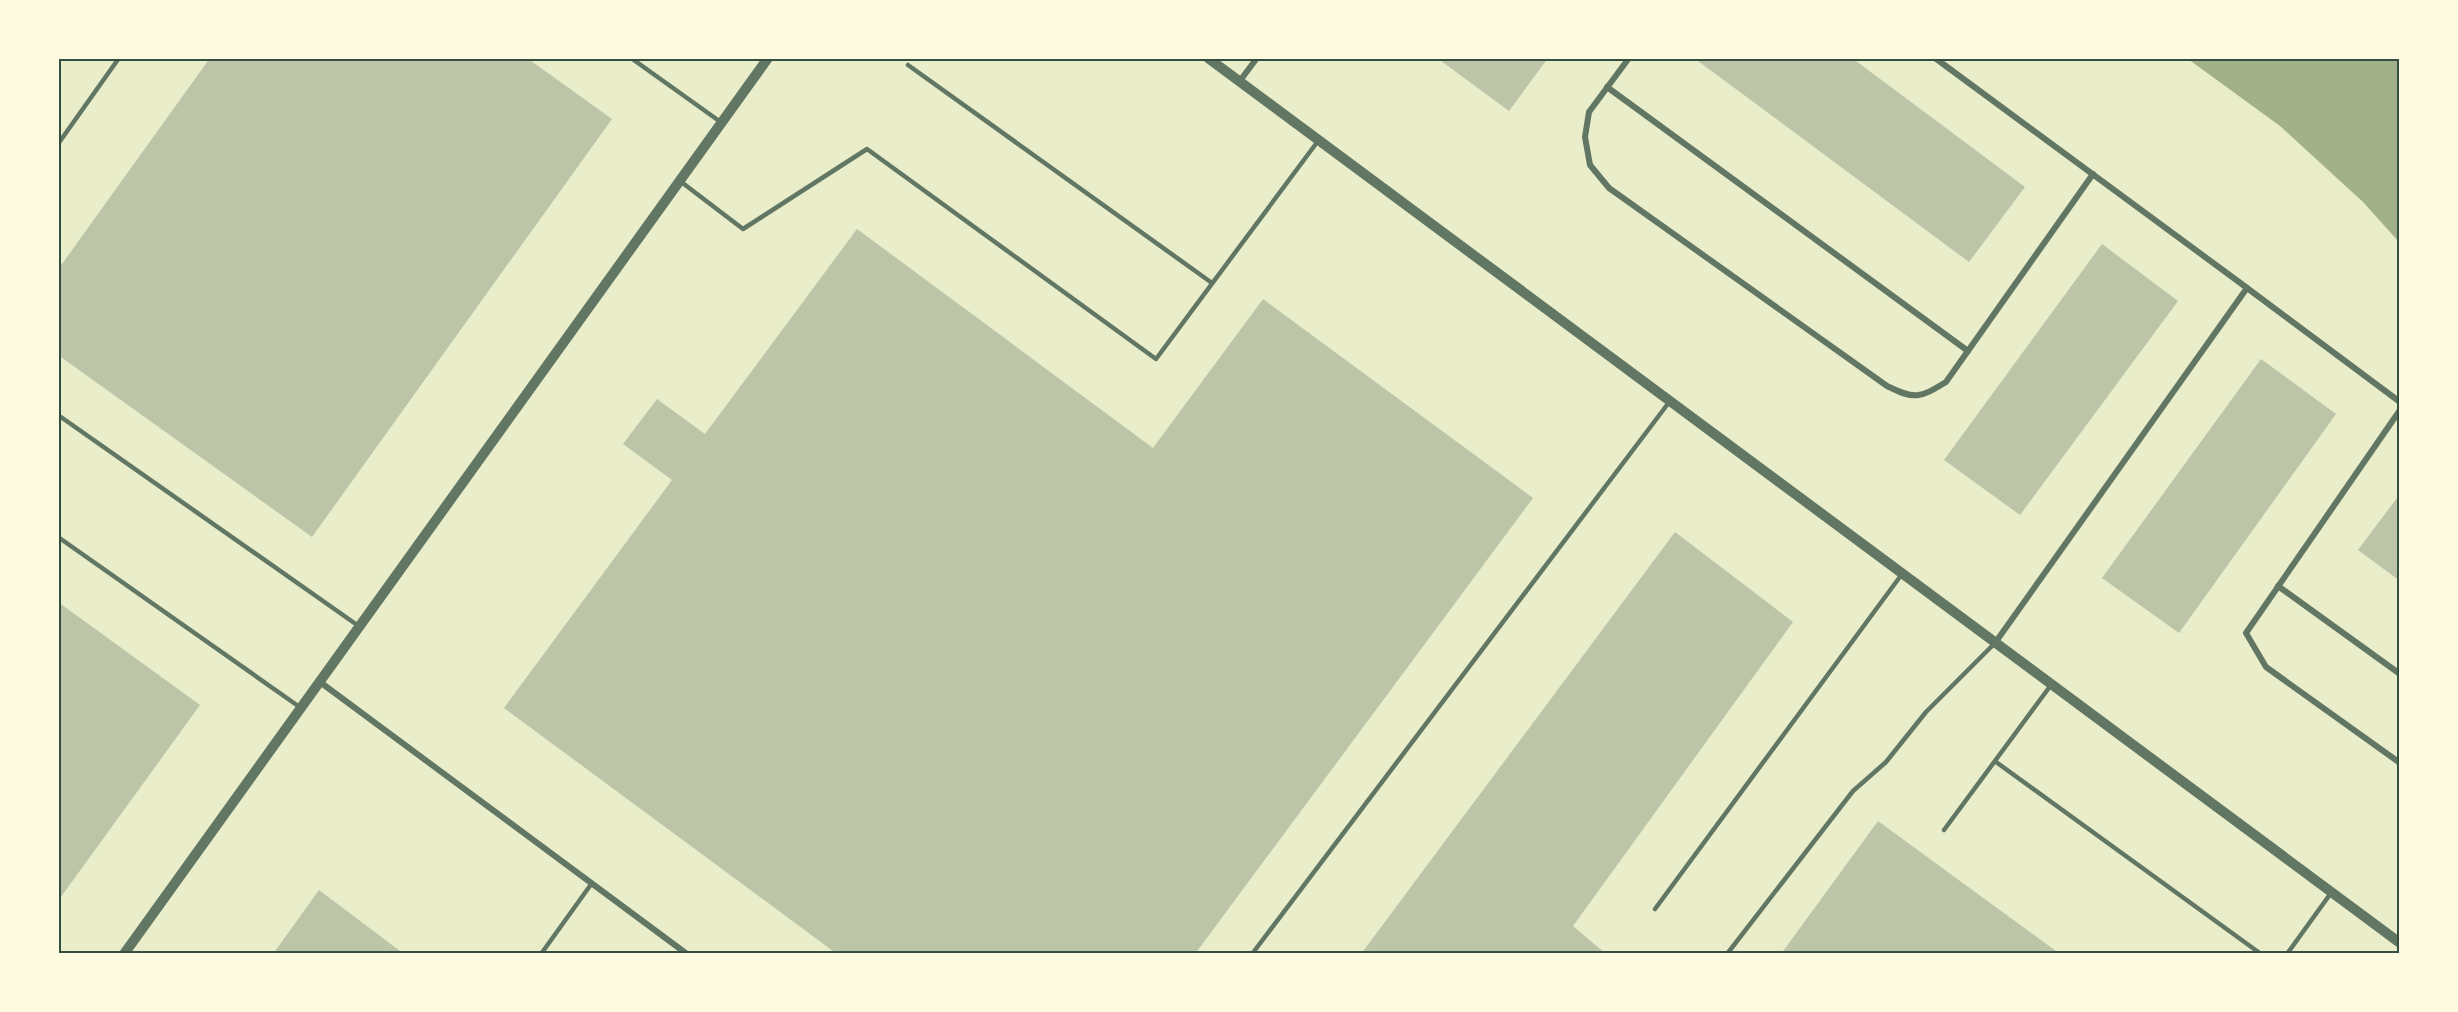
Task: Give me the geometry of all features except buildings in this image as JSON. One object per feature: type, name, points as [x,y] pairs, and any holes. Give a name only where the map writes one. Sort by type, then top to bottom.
[{"type":"street","points":[[124,954],[768,58]]},
{"type":"street","points":[[1208,58],[2400,943]]},
{"type":"street","points":[[1239,82],[1257,58]]},
{"type":"street","points":[[1629,58],[1589,112],[1585,137],[1590,165],[1609,188],[1887,386],[1907,396],[1923,396],[1946,382],[2093,174]]},
{"type":"street","points":[[1935,58],[2400,402]]},
{"type":"street","points":[[1607,87],[1968,351]]},
{"type":"street","points":[[1995,643],[2247,288]]},
{"type":"street","points":[[2400,410],[2246,633],[2266,667],[2400,763]]},
{"type":"street","points":[[2278,586],[2400,674]]},
{"type":"street","points":[[320,682],[687,954]]},
{"type":"lane","points":[[58,144],[118,58]]},
{"type":"lane","points":[[631,58],[722,123]]},
{"type":"lane","points":[[908,65],[1212,283]]},
{"type":"lane","points":[[680,181],[743,229],[867,149],[1156,359],[1318,141]]},
{"type":"lane","points":[[1252,954],[1670,401]]},
{"type":"lane","points":[[58,415],[360,627]]},
{"type":"lane","points":[[58,537],[301,708]]},
{"type":"lane","points":[[1655,909],[1902,574]]},
{"type":"lane","points":[[1727,954],[1853,791],[1886,762],[1926,712],[1995,643]]},
{"type":"lane","points":[[1944,830],[2051,685]]},
{"type":"lane","points":[[1996,762],[2260,954]]},
{"type":"lane","points":[[541,954],[592,883]]},
{"type":"lane","points":[[2287,954],[2331,893]]},
{"type":"shaded area","points":[[2188,59],[2399,59],[2399,242],[2363,202],[2280,126]]}]
